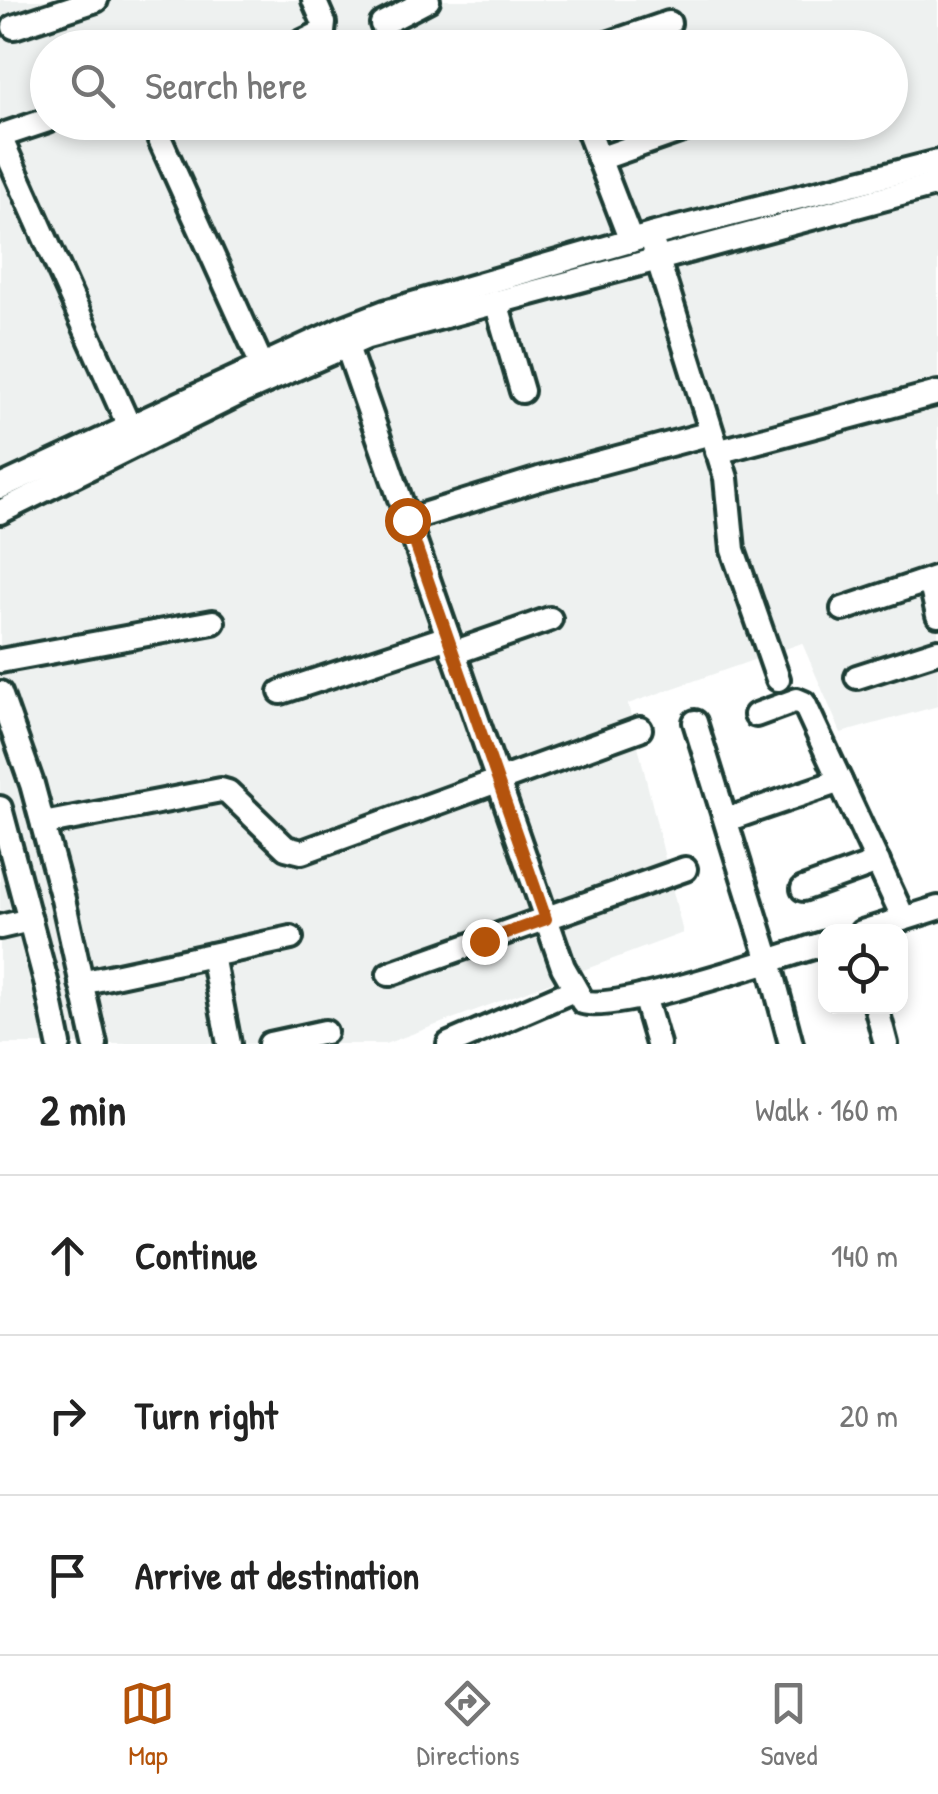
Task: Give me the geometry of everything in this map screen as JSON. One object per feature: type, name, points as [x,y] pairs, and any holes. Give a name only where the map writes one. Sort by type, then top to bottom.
[{"type":"street","points":[[14,27],[96,0]]},
{"type":"street","points":[[314,0],[324,30]]},
{"type":"street","points":[[382,24],[428,0]]},
{"type":"street","points":[[647,30],[669,22]]},
{"type":"street","points":[[30,126],[0,136],[129,426]]},
{"type":"street","points":[[160,140],[262,365]]},
{"type":"street","points":[[592,140],[641,238],[658,258],[726,478],[733,550],[778,679]]},
{"type":"street","points":[[599,159],[653,140]]},
{"type":"street","points":[[0,512],[240,393],[384,312],[641,238],[938,162]]},
{"type":"street","points":[[0,487],[262,365],[344,337],[496,302],[938,184]]},
{"type":"street","points":[[496,302],[522,391]]},
{"type":"street","points":[[344,337],[546,919],[574,990],[583,1002],[594,1006],[644,996],[818,945]]},
{"type":"street","points":[[407,520],[539,479],[938,392]]},
{"type":"street","points":[[842,609],[934,578],[938,614]]},
{"type":"street","points":[[281,692],[550,619]]},
{"type":"street","points":[[0,661],[213,622]]},
{"type":"street","points":[[857,678],[938,651]]},
{"type":"street","points":[[0,693],[43,824],[95,1044]]},
{"type":"street","points":[[756,715],[797,700],[803,702],[903,917]]},
{"type":"street","points":[[695,722],[791,1044]]},
{"type":"street","points":[[43,824],[221,790],[228,792],[286,848],[302,852],[640,729]]},
{"type":"street","points":[[726,820],[840,781]]},
{"type":"street","points":[[0,808],[59,1044]]},
{"type":"street","points":[[803,889],[878,862]]},
{"type":"street","points":[[389,974],[684,870]]},
{"type":"street","points":[[884,924],[938,908]]},
{"type":"street","points":[[0,927],[30,920]]},
{"type":"street","points":[[82,983],[292,938]]},
{"type":"street","points":[[212,955],[229,1044]]},
{"type":"street","points":[[448,1044],[574,990]]},
{"type":"street","points":[[644,996],[658,1044]]},
{"type":"street","points":[[878,1014],[886,1044]]},
{"type":"street","points":[[270,1044],[325,1032]]},
{"type":"shaded area","points":[[0,0],[938,0],[938,706],[841,733],[802,643],[628,704],[683,933],[385,1044],[0,1044]]},
{"type":"route","points":[[407,520],[546,919],[484,941]]}]
